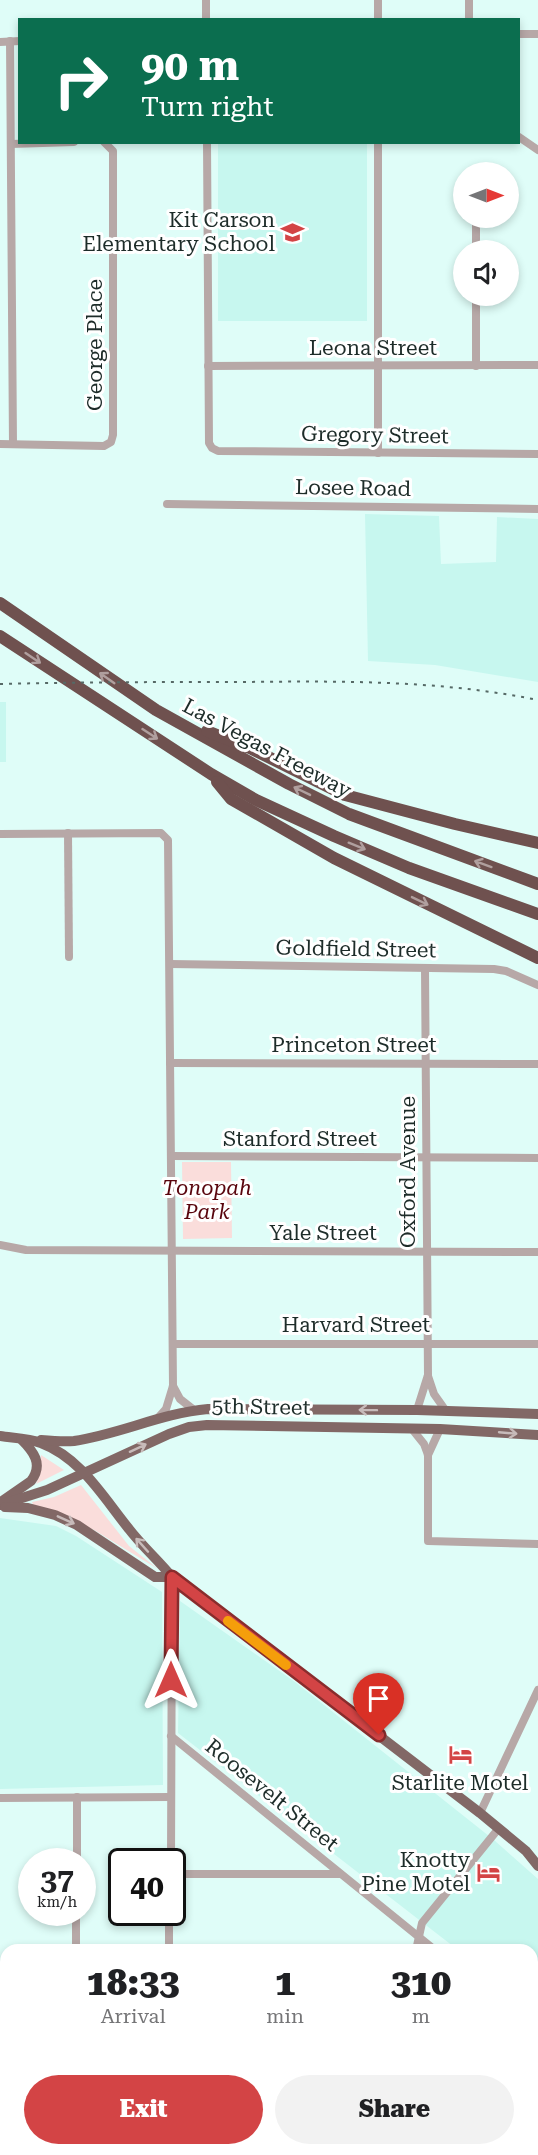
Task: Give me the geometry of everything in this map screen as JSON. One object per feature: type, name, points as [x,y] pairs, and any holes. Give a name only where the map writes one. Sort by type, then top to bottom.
[{"type":"highway","name":"Las Vegas Freeway","points":[[0,603],[156,710],[289,784],[349,814],[538,884]]},
{"type":"highway","points":[[0,636],[211,774],[256,800],[334,836],[410,867],[538,914]]},
{"type":"highway","points":[[156,710],[252,749],[345,795],[538,843]]},
{"type":"highway","points":[[211,774],[231,799],[334,858],[538,958]]},
{"type":"main road","points":[[308,1427],[319,1409]]},
{"type":"main road","name":"5th Street","points":[[21,1439],[73,1441],[194,1410],[417,1410],[538,1414]]},
{"type":"main road","name":"5th Street","points":[[0,1505],[30,1496],[86,1473],[189,1427],[227,1424],[440,1429],[538,1435]]},
{"type":"main road","points":[[0,1436],[40,1442],[86,1473],[144,1549],[159,1561],[172,1577],[499,1828],[526,1851],[538,1866]]},
{"type":"main road","points":[[0,1505],[35,1476],[37,1460],[33,1451],[21,1439]]},
{"type":"main road","points":[[0,1505],[28,1508],[55,1515],[86,1530],[155,1577],[172,1577]]},
{"type":"main road","points":[[526,1851],[538,1856]]},
{"type":"street","points":[[206,0],[207,18]]},
{"type":"street","points":[[378,0],[378,18]]},
{"type":"street","points":[[469,0],[469,18]]},
{"type":"street","points":[[520,34],[538,34]]},
{"type":"street","points":[[0,42],[15,41],[11,144],[12,444],[0,444]]},
{"type":"street","points":[[520,138],[538,150]]},
{"type":"street","points":[[11,144],[18,144]]},
{"type":"street","name":"George Place","points":[[12,444],[105,446],[111,442],[113,435],[113,151],[107,144]]},
{"type":"street","points":[[207,144],[208,366]]},
{"type":"street","points":[[378,144],[378,453]]},
{"type":"street","points":[[476,306],[476,366]]},
{"type":"street","name":"Leona Street","points":[[208,366],[538,365]]},
{"type":"street","name":"Gregory Street","points":[[208,366],[209,443],[218,451],[538,454]]},
{"type":"street","name":"Losee Road","points":[[167,504],[538,509]]},
{"type":"street","points":[[68,833],[69,957]]},
{"type":"street","points":[[0,834],[161,833],[166,835],[168,840],[173,1386],[166,1409],[156,1420]]},
{"type":"street","name":"Goldfield Street","points":[[170,964],[494,969],[506,971],[538,985]]},
{"type":"street","name":"Oxford Avenue","points":[[417,1410],[428,1376],[425,968]]},
{"type":"street","name":"Princeton Street","points":[[170,1063],[538,1064]]},
{"type":"street","name":"Stanford Street","points":[[171,1156],[538,1158]]},
{"type":"street","name":"Yale Street","points":[[0,1245],[26,1250],[538,1252]]},
{"type":"street","name":"Harvard Street","points":[[173,1344],[538,1344]]},
{"type":"street","name":"Oxford Avenue","points":[[428,1376],[434,1394],[446,1411]]},
{"type":"street","points":[[173,1386],[180,1399],[194,1410]]},
{"type":"street","points":[[412,1429],[424,1444],[428,1455],[429,1541],[538,1544]]},
{"type":"street","points":[[428,1455],[440,1429]]},
{"type":"street","points":[[171,1848],[172,1577]]},
{"type":"street","points":[[480,1813],[538,1690]]},
{"type":"street","name":"Roosevelt Street","points":[[171,1736],[428,1944]]},
{"type":"street","points":[[77,1797],[77,1848]]},
{"type":"street","points":[[0,1798],[171,1797]]},
{"type":"street","points":[[417,1944],[422,1923],[499,1828]]},
{"type":"street","points":[[186,1874],[340,1874]]},
{"type":"street","points":[[76,1926],[76,1944]]},
{"type":"street","points":[[169,1944],[170,1926]]},
{"type":"shaded area","name":"Kit Carson Elementary School","points":[[218,144],[367,144],[367,321],[218,321]]},
{"type":"shaded area","points":[[365,514],[439,516],[441,564],[496,562],[497,517],[538,519],[538,682],[435,665],[368,661]]},
{"type":"shaded area","points":[[0,702],[6,702],[6,762],[0,762]]},
{"type":"shaded area","points":[[0,1518],[56,1526],[76,1536],[162,1592],[163,1785],[0,1789]]},
{"type":"shaded area","points":[[180,1601],[295,1682],[494,1840],[538,1879],[538,1944],[450,1944],[178,1733]]},
{"type":"green space","name":"Tonopah Park","points":[[182,1162],[231,1162],[232,1238],[183,1239]]},
{"type":"green space","points":[[41,1455],[64,1470],[36,1484],[40,1474]]},
{"type":"green space","points":[[81,1485],[129,1546],[158,1569],[94,1530],[33,1505],[32,1502],[54,1497]]},
{"type":"railway","points":[[0,684],[390,683],[501,693],[538,700]]},
{"type":"slow traffic","points":[[228,1621],[286,1665]]},
{"type":"place","name":"Kit Carson Elementary School","points":[[293,232]]},
{"type":"place","name":"Starlite Motel","points":[[460,1755]]},
{"type":"place","name":"Knotty Pine Motel","points":[[488,1872]]},
{"type":"route","points":[[171,1680],[172,1577],[379,1735]]}]
